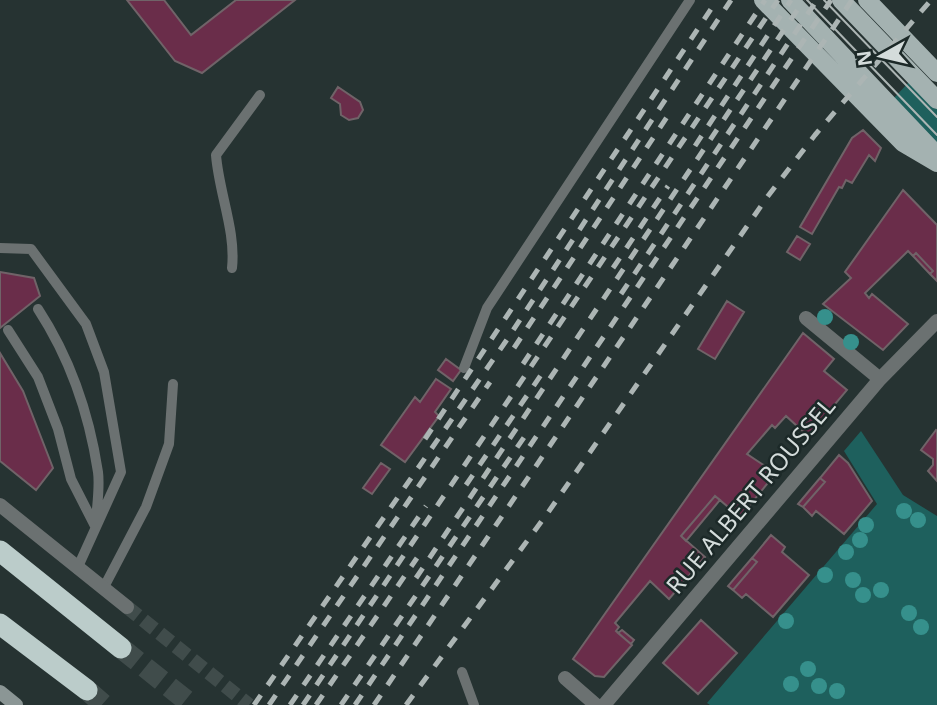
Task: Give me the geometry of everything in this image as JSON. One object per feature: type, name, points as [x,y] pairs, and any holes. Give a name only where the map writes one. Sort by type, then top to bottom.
[{"type":"highway","points":[[0,551],[121,648]]},
{"type":"highway","points":[[0,624],[87,690]]},
{"type":"main road","points":[[763,0],[903,143],[937,163]]},
{"type":"main road","points":[[790,0],[937,155]]},
{"type":"main road","points":[[841,0],[937,100]]},
{"type":"main road","points":[[867,0],[937,73]]},
{"type":"main road","points":[[0,692],[16,705]]},
{"type":"street","points":[[806,318],[880,379]]},
{"type":"street","name":"RUE ALBERT ROUSSEL","points":[[604,705],[880,379],[937,321]]},
{"type":"street","points":[[0,505],[127,607]]},
{"type":"street","points":[[565,678],[596,705]]},
{"type":"lane","points":[[464,368],[487,308],[690,0]]},
{"type":"lane","points":[[232,268],[234,249],[218,185],[216,155],[229,133],[260,95]]},
{"type":"lane","points":[[0,248],[31,249],[86,324],[104,372],[121,472],[77,569]]},
{"type":"lane","points":[[38,309],[62,345],[79,391],[98,474],[96,528]]},
{"type":"lane","points":[[8,330],[38,377],[58,429],[71,479],[96,528]]},
{"type":"lane","points":[[103,589],[145,507],[169,444],[173,384]]},
{"type":"lane","points":[[463,672],[474,705]]},
{"type":"shaded area","points":[[910,81],[937,108],[937,145],[893,99]]},
{"type":"shaded area","points":[[861,431],[903,495],[937,516],[937,705],[710,705],[707,703],[877,504],[844,451]]},
{"type":"building","points":[[127,0],[164,0],[191,35],[236,0],[295,0],[202,73],[175,61]]},
{"type":"building","points":[[338,87],[360,102],[363,110],[358,118],[349,120],[341,115],[340,104],[331,98]]},
{"type":"building","points":[[863,130],[881,148],[875,161],[869,155],[852,183],[846,180],[842,188],[839,187],[812,234],[800,227],[852,138]]},
{"type":"building","points":[[903,190],[937,225],[937,281],[930,274],[933,271],[916,253],[913,256],[908,251],[865,293],[869,298],[872,294],[908,324],[883,350],[823,304],[851,278],[845,272]]},
{"type":"building","points":[[797,236],[810,244],[800,260],[787,252]]},
{"type":"building","points":[[916,253],[933,271],[930,274],[913,256]]},
{"type":"building","points":[[0,272],[34,278],[40,296],[0,328]]},
{"type":"building","points":[[727,301],[744,312],[715,359],[698,349]]},
{"type":"building","points":[[803,333],[834,359],[824,371],[847,390],[808,436],[786,416],[775,428],[772,425],[747,454],[765,466],[772,478],[740,517],[715,496],[681,536],[705,557],[669,599],[650,581],[615,623],[619,627],[616,631],[632,645],[604,677],[595,676],[573,659]]},
{"type":"building","points":[[0,353],[23,391],[53,468],[36,490],[0,461]]},
{"type":"building","points":[[446,359],[461,370],[453,381],[438,370]]},
{"type":"building","points":[[436,379],[451,389],[435,412],[439,416],[405,462],[381,445],[415,397],[420,402]]},
{"type":"building","points":[[936,430],[937,481],[928,471],[933,465],[933,459],[921,450]]},
{"type":"building","points":[[839,455],[848,463],[872,501],[844,534],[816,511],[812,516],[803,507],[825,482],[820,478]]},
{"type":"building","points":[[381,463],[390,469],[372,494],[363,488]]},
{"type":"building","points":[[820,478],[825,482],[803,507],[798,504]]},
{"type":"building","points":[[715,496],[720,500],[686,541],[681,536]]},
{"type":"building","points":[[771,535],[785,547],[782,552],[809,575],[773,617],[746,594],[742,598],[733,590],[757,562],[752,558]]},
{"type":"building","points":[[752,558],[757,562],[733,590],[728,586]]},
{"type":"building","points":[[701,620],[737,653],[698,694],[663,663]]},
{"type":"building","points":[[622,630],[634,640],[631,644],[618,633]]},
{"type":"tunnel","points":[[127,607],[249,705]]},
{"type":"tunnel","points":[[121,648],[192,705]]},
{"type":"tunnel","points":[[87,690],[104,705]]},
{"type":"tram line","points":[[807,0],[937,135]]},
{"type":"tram line","points":[[824,0],[937,117]]},
{"type":"railway","points":[[425,439],[717,0]]},
{"type":"railway","points":[[254,705],[506,341],[731,0]]},
{"type":"railway","points":[[523,364],[765,0]]},
{"type":"railway","points":[[303,705],[778,0]]},
{"type":"railway","points":[[695,146],[791,0]]},
{"type":"railway","points":[[416,578],[804,0]]},
{"type":"railway","points":[[621,294],[817,0]]},
{"type":"railway","points":[[355,705],[831,0]]},
{"type":"railway","points":[[374,705],[852,0]]},
{"type":"railway","points":[[406,705],[547,514],[768,196],[815,135],[931,0]]},
{"type":"railway","points":[[514,348],[667,117]]},
{"type":"railway","points":[[613,268],[668,186]]},
{"type":"railway","points":[[466,485],[541,375]]},
{"type":"railway","points":[[269,705],[490,382]]},
{"type":"railway","points":[[341,705],[527,433]]},
{"type":"railway","points":[[290,705],[426,506]]},
{"type":"railway","points":[[316,705],[417,558]]}]
